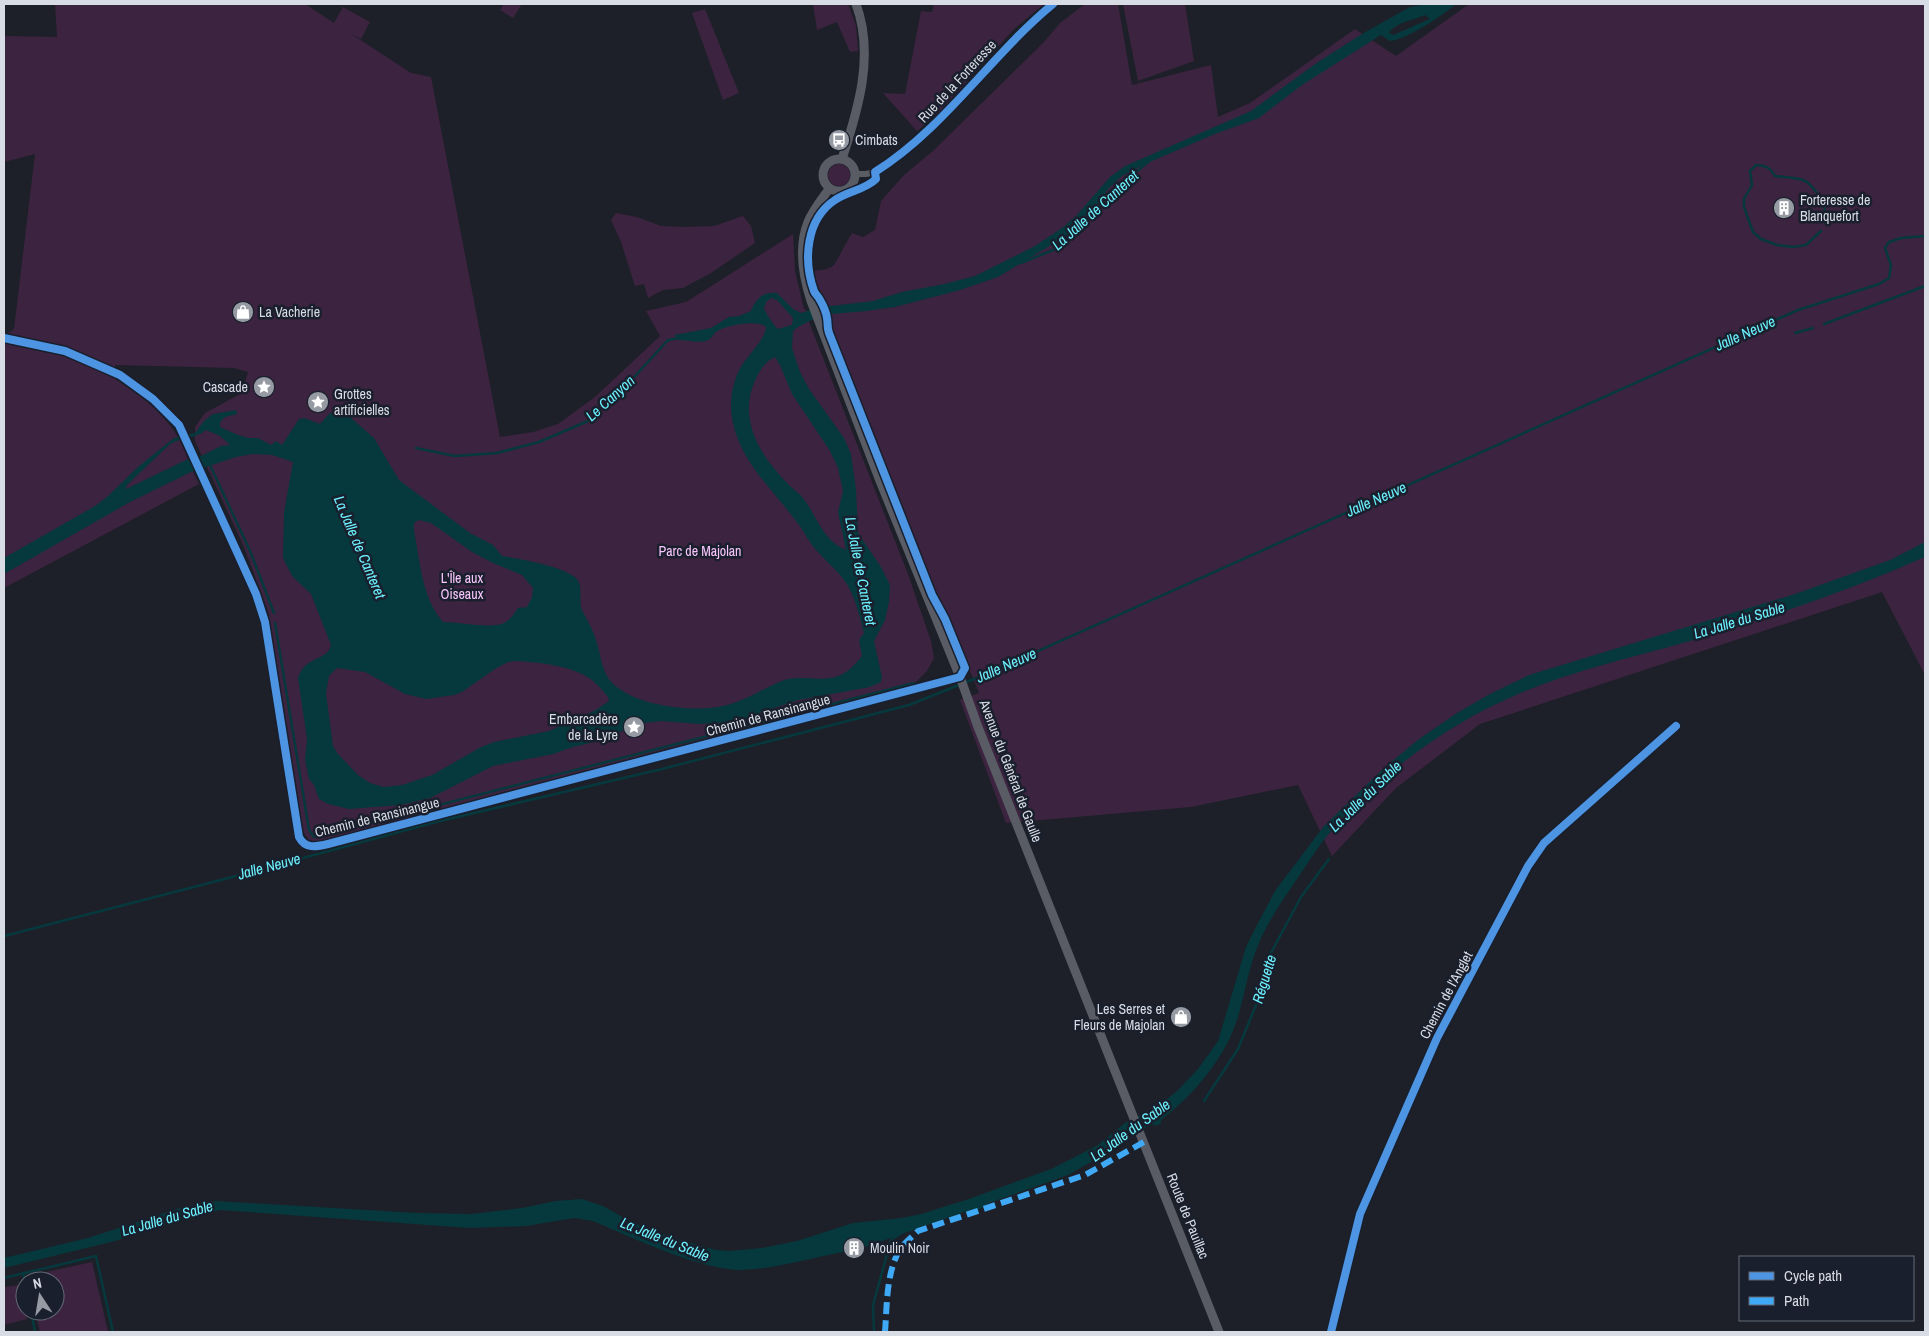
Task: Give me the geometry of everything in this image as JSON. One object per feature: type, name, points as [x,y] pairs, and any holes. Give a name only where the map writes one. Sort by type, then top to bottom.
[{"type":"main road","points":[[842,159],[860,93],[865,62],[862,23],[856,4]]},
{"type":"main road","points":[[842,159],[851,164],[855,174],[853,184],[845,191],[839,192],[829,189],[823,180],[823,169],[831,161],[842,159]]},
{"type":"main road","name":"Avenue du Général de Gaulle","points":[[829,189],[808,221],[805,232],[804,276],[811,301],[880,481],[960,677],[978,727],[1131,1111]]},
{"type":"main road","name":"Route de Pauillac","points":[[1131,1111],[1220,1332]]},
{"type":"street","name":"Rue de la Forteresse","points":[[855,174],[875,172],[890,163],[920,138],[958,101],[1016,37],[1053,4]]},
{"type":"street","name":"Chemin de Ransinangue","points":[[4,338],[65,350],[120,375],[153,399],[179,425],[256,594],[265,622],[299,837],[301,841],[311,846],[328,844],[960,677]]},
{"type":"street","name":"Chemin de l'Anglet","points":[[1331,1332],[1353,1239],[1364,1206],[1437,1038],[1528,866],[1544,844],[1676,726]]},
{"type":"green space","points":[[55,4],[305,4],[334,23],[343,7],[370,22],[361,39],[350,33],[411,73],[431,77],[500,437],[533,432],[558,424],[595,397],[660,336],[646,311],[686,302],[793,234],[795,271],[804,309],[908,574],[931,641],[934,658],[927,671],[911,687],[318,843],[309,840],[303,832],[268,611],[244,547],[195,441],[195,427],[205,413],[242,393],[248,372],[234,368],[115,365],[115,379],[148,403],[170,425],[199,484],[4,588],[4,336],[14,329],[35,154],[4,162],[4,36],[57,37]]},
{"type":"green space","points":[[504,4],[522,4],[513,18],[500,10]]},
{"type":"green space","points":[[813,4],[848,4],[856,26],[858,51],[850,52],[837,22],[817,30]]},
{"type":"green space","points":[[934,4],[1044,4],[1013,30],[938,114],[917,131],[883,93],[905,94],[921,11],[932,12]]},
{"type":"green space","points":[[1085,4],[1118,4],[1132,85],[1211,65],[1218,117],[1250,103],[1355,29],[1396,56],[1469,4],[1925,4],[1925,675],[1882,592],[1480,724],[1396,788],[1332,856],[1298,785],[1191,807],[1006,823],[960,700],[979,693],[948,617],[933,591],[831,331],[826,307],[813,271],[833,266],[852,233],[863,237],[875,230],[881,201],[904,175],[934,150],[1044,42],[1060,23]]},
{"type":"green space","points":[[1123,4],[1185,4],[1194,61],[1138,81]]},
{"type":"green space","points":[[705,9],[739,93],[723,100],[692,13]]},
{"type":"green space","points":[[835,164],[843,164],[850,171],[850,179],[843,186],[835,186],[828,179],[828,171]]},
{"type":"green space","points":[[616,213],[637,217],[661,226],[683,227],[714,226],[743,216],[751,226],[755,243],[711,273],[683,288],[663,290],[648,298],[644,284],[635,286],[621,242],[611,220]]},
{"type":"green space","points":[[92,1262],[108,1332],[40,1332],[37,1321],[65,1321],[65,1271],[51,1271]]},
{"type":"green space","points":[[15,1286],[15,1321],[19,1321],[4,1325],[4,1287]]},
{"type":"water","points":[[1428,4],[1456,4],[1434,20],[1406,36],[1390,41],[1381,35],[1302,85],[1259,118],[1215,134],[1122,176],[1108,189],[1096,208],[1066,236],[998,277],[960,290],[895,307],[821,315],[793,331],[792,348],[800,372],[809,389],[844,438],[851,454],[856,489],[858,533],[881,567],[890,585],[885,620],[874,641],[882,677],[881,682],[870,687],[798,700],[762,712],[743,722],[699,724],[661,721],[637,724],[603,740],[553,754],[493,766],[430,798],[401,805],[349,809],[328,804],[319,799],[314,785],[309,779],[305,760],[307,739],[298,678],[301,671],[310,662],[325,654],[331,645],[311,594],[292,576],[283,558],[284,512],[293,462],[272,455],[252,454],[236,457],[191,472],[130,502],[4,574],[4,558],[95,506],[138,467],[174,438],[195,433],[203,422],[213,414],[236,410],[237,414],[225,417],[220,422],[220,427],[238,435],[258,438],[271,445],[276,441],[282,445],[299,419],[304,418],[320,424],[330,413],[339,411],[350,417],[374,438],[399,480],[470,533],[493,545],[502,556],[562,570],[577,579],[580,587],[581,608],[592,629],[605,671],[609,679],[618,688],[631,696],[679,708],[710,708],[738,702],[787,679],[821,679],[838,676],[850,669],[862,656],[859,640],[864,633],[853,597],[841,576],[815,548],[754,468],[738,439],[733,423],[731,400],[735,379],[742,365],[763,336],[766,327],[756,323],[734,325],[717,331],[710,339],[703,342],[679,340],[674,335],[711,328],[729,317],[739,316],[751,311],[755,303],[768,293],[777,293],[793,309],[801,313],[827,305],[873,301],[902,292],[975,276],[1035,246],[1062,228],[1076,216],[1110,177],[1125,166],[1251,111],[1318,62],[1410,7]],"holes":[[[1425,15],[1430,19],[1393,35],[1389,33],[1401,24]],[[771,298],[777,300],[793,318],[792,325],[778,329],[764,308],[766,302]],[[775,357],[792,394],[830,451],[838,468],[843,491],[838,512],[846,550],[838,546],[826,534],[803,498],[770,463],[755,438],[749,412],[750,397],[754,383],[768,361]],[[206,430],[220,436],[230,445],[221,446],[199,457],[186,460],[126,489],[127,485],[169,445]],[[419,520],[431,523],[472,552],[522,575],[533,588],[532,597],[527,607],[518,608],[508,620],[498,625],[443,622],[430,602],[426,591],[414,523]],[[516,661],[566,668],[592,680],[608,697],[609,701],[596,710],[549,731],[494,742],[481,747],[432,775],[402,785],[384,787],[370,783],[358,775],[333,746],[326,694],[329,676],[337,668],[365,672],[405,694],[426,699],[462,692],[508,662]]]},
{"type":"water","points":[[1925,542],[1925,557],[1848,588],[1744,625],[1595,667],[1523,692],[1467,719],[1414,754],[1389,774],[1343,817],[1323,841],[1279,906],[1268,924],[1255,953],[1233,1031],[1220,1056],[1203,1080],[1161,1120],[1161,1123],[1131,1134],[1105,1154],[1068,1175],[857,1250],[756,1269],[724,1269],[706,1265],[666,1252],[593,1221],[574,1218],[526,1226],[470,1228],[220,1210],[162,1225],[115,1241],[4,1268],[4,1258],[88,1238],[183,1207],[216,1201],[417,1213],[471,1214],[522,1208],[555,1201],[582,1199],[603,1206],[633,1223],[677,1239],[716,1250],[729,1251],[762,1248],[797,1241],[853,1223],[921,1214],[969,1199],[1051,1169],[1098,1145],[1125,1123],[1158,1106],[1177,1091],[1198,1069],[1218,1041],[1246,947],[1275,891],[1324,826],[1384,768],[1419,739],[1457,713],[1529,675],[1795,594],[1890,560]]},
{"type":"waterway","name":"La Jalle de Canteret","points":[[1021,263],[1058,248],[1118,187],[1148,162]]},
{"type":"waterway","points":[[1821,231],[1806,245],[1793,247],[1777,245],[1761,239],[1753,232],[1744,207],[1744,199],[1752,185],[1750,171],[1756,165],[1762,166],[1769,169],[1775,176],[1797,178],[1807,182],[1816,191],[1823,203],[1825,223]]},
{"type":"waterway","name":"Jalle Neuve","points":[[964,683],[1798,310],[1879,284],[1889,278],[1891,265],[1885,248],[1889,242],[1901,238],[1925,236]]},
{"type":"waterway","points":[[1824,324],[1925,286]]},
{"type":"waterway","points":[[1795,333],[1813,328]]},
{"type":"waterway","name":"Le Canyon","points":[[416,448],[455,456],[497,453],[539,442],[588,421],[625,387],[668,340],[679,338]]},
{"type":"waterway","points":[[210,465],[250,551],[274,613]]},
{"type":"waterway","points":[[275,623],[309,830],[314,837],[914,683]]},
{"type":"waterway","name":"Jalle Neuve","points":[[4,936],[436,822],[662,769],[909,705],[959,685]]},
{"type":"waterway","name":"Réguette","points":[[1204,1101],[1238,1049],[1256,1005],[1266,962],[1301,897],[1329,859]]},
{"type":"waterway","name":"La Jalle du Sable","points":[[967,1211],[979,1208],[985,1204]]},
{"type":"waterway","points":[[874,1332],[873,1305],[891,1240],[900,1234]]},
{"type":"waterway","points":[[4,1278],[96,1256],[113,1332]]},
{"type":"waterway","points":[[33,1321],[35,1332]]},
{"type":"marked path","points":[[885,1332],[889,1280],[895,1260],[901,1248],[918,1231],[1085,1175],[1144,1142]]},
{"type":"cycle path","points":[[4,338],[65,351],[120,375],[153,399],[179,425],[256,594],[265,622],[299,837],[304,844],[315,846],[328,844],[960,677],[965,668],[945,619],[932,595],[829,333],[824,309],[814,291],[809,266],[809,241],[818,218],[825,208],[840,197],[872,183],[876,179],[875,172],[923,134],[1008,46],[1053,4]]},
{"type":"cycle path","points":[[1331,1332],[1360,1214],[1437,1038],[1528,866],[1544,843],[1676,726]]},
{"type":"place","name":"Cimbats","points":[[839,140]]},
{"type":"place","name":"Forteresse de Blanquefort","points":[[1784,208]]},
{"type":"place","name":"La Vacherie","points":[[243,312]]},
{"type":"place","name":"Cascade","points":[[264,387]]},
{"type":"place","name":"Grottes artificielles","points":[[318,402]]},
{"type":"place","name":"Embarcadère de la Lyre","points":[[634,727]]},
{"type":"place","name":"Les Serres et Fleurs de Majolan","points":[[1181,1017]]},
{"type":"place","name":"Moulin Noir","points":[[854,1248]]},
{"type":"park label","name":"Parc de Majolan","points":[[700,551]]},
{"type":"park label","name":"L'Île aux Oiseaux","points":[[462,586]]}]
